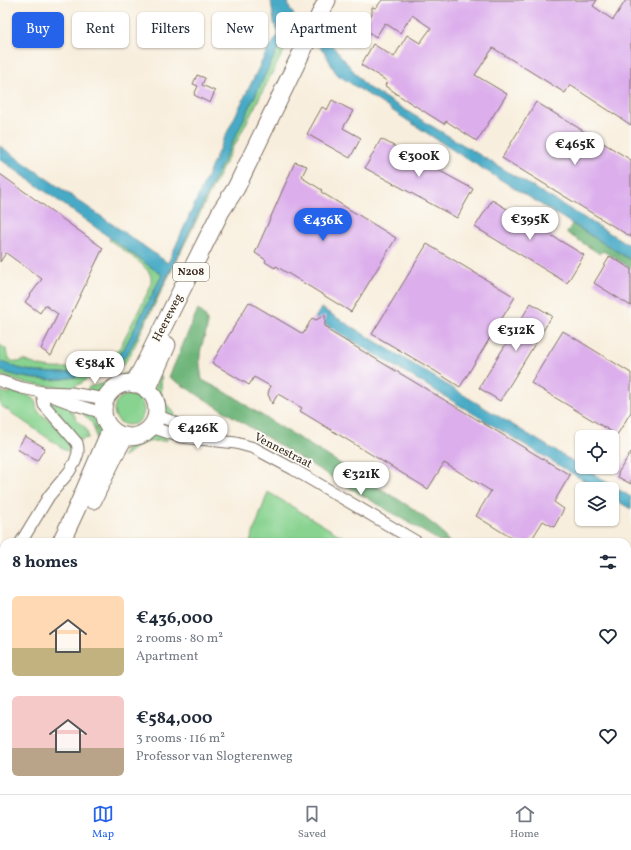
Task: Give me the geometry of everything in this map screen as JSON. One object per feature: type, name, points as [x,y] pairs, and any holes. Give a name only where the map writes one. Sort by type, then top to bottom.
[{"type":"main road","name":"Heereweg","points":[[140,387],[162,355],[228,215],[236,188],[327,0]]},
{"type":"main road","points":[[128,384],[140,387],[150,393],[155,401],[157,410],[154,420],[147,431],[136,436],[118,433],[105,419],[105,406],[113,390],[117,387],[128,384]]},
{"type":"main road","points":[[63,538],[76,510],[118,433]]},
{"type":"main road","points":[[75,538],[114,456],[118,433]]},
{"type":"street","points":[[0,381],[42,392],[71,393],[105,406]]},
{"type":"street","points":[[23,538],[49,496],[69,472],[75,462],[78,448],[65,429],[44,405],[42,392]]},
{"type":"street","name":"Vennestraat","points":[[154,420],[181,437],[236,443],[254,448],[294,469],[410,538]]},
{"type":"green space","points":[[278,48],[285,48],[235,143],[131,353],[123,365],[110,373],[89,378],[76,385],[75,388],[27,383],[9,379],[0,375],[0,370],[32,379],[66,379],[105,370],[115,366],[129,351],[174,263]]},
{"type":"green space","points":[[572,224],[631,260],[631,268],[603,251],[600,254],[567,233]]},
{"type":"green space","points":[[110,238],[162,275],[124,349],[116,358],[108,364],[97,368],[63,373],[36,372],[18,368],[0,361],[0,345],[6,349],[9,359],[14,362],[24,360],[42,367],[50,368],[89,366],[107,360],[116,352],[149,290],[151,280],[150,274],[143,265],[109,240]]},
{"type":"green space","points":[[198,309],[204,314],[207,325],[200,355],[202,380],[235,397],[250,408],[412,508],[438,528],[446,538],[434,538],[295,455],[169,377]]},
{"type":"green space","points":[[136,363],[132,375],[125,379],[116,382],[101,392],[87,391],[89,387],[113,381],[126,373]]},
{"type":"green space","points":[[161,375],[163,399],[176,418],[165,410],[160,402],[155,388]]},
{"type":"green space","points":[[0,391],[9,394],[10,391],[21,393],[33,399],[36,402],[38,412],[62,432],[70,441],[72,450],[68,452],[0,405]]},
{"type":"green space","points":[[129,395],[140,399],[144,410],[140,421],[129,425],[118,421],[114,410],[118,399]]},
{"type":"green space","points":[[49,402],[71,407],[70,411],[73,413],[78,422],[86,429],[88,438],[79,441],[51,405]]},
{"type":"green space","points":[[82,413],[91,414],[99,421],[103,433],[96,443],[95,431],[92,423]]},
{"type":"green space","points":[[157,433],[168,438],[166,441],[147,442],[138,446],[122,457],[131,443]]},
{"type":"green space","points":[[268,492],[344,538],[251,538]]},
{"type":"water","points":[[271,0],[288,0],[289,7],[292,12],[276,12],[276,27]]},
{"type":"water","points":[[276,38],[276,48],[278,48],[174,263],[129,351],[122,360],[117,365],[106,370],[63,379],[48,380],[31,378],[14,375],[0,370],[0,361],[18,368],[36,372],[63,373],[97,368],[108,364],[124,349],[162,275],[0,159],[0,146],[168,263],[222,143],[265,55]]},
{"type":"water","points":[[320,48],[334,48],[367,87],[631,246],[631,260],[459,154],[338,75],[324,51]]},
{"type":"water","points":[[321,308],[575,463],[575,474],[593,474],[606,482],[586,482],[315,318]]},
{"type":"water","points":[[619,490],[631,497],[631,509],[619,502]]},
{"type":"building","points":[[382,0],[597,0],[593,6],[613,20],[626,0],[631,0],[631,125],[570,85],[565,93],[493,48],[475,75],[507,94],[477,141],[446,121],[444,124],[395,93],[385,86],[387,81],[361,65],[373,44],[394,57],[407,35],[420,43],[431,28],[412,15],[400,33],[385,23],[376,37],[371,34],[371,16],[372,7],[376,8]]},
{"type":"building","points":[[197,75],[205,78],[202,85],[215,91],[210,103],[194,95],[198,86],[193,84]]},
{"type":"building","points":[[332,100],[353,111],[343,128],[361,138],[350,158],[307,134],[322,107],[327,110]]},
{"type":"building","points":[[536,102],[631,160],[631,237],[502,158]]},
{"type":"building","points":[[381,139],[473,189],[457,218],[365,168]]},
{"type":"building","points":[[295,162],[307,166],[302,176],[305,178],[304,179],[322,190],[321,192],[396,238],[351,312],[276,266],[275,268],[265,262],[266,260],[255,253]]},
{"type":"building","points":[[0,174],[103,248],[51,356],[41,349],[58,314],[45,305],[40,313],[25,302],[42,279],[6,253],[0,262]]},
{"type":"building","points":[[492,200],[584,255],[567,283],[475,227]]},
{"type":"building","points":[[427,244],[515,297],[460,387],[372,334]]},
{"type":"building","points":[[610,256],[631,269],[631,306],[594,283]]},
{"type":"building","points":[[249,302],[303,334],[312,318],[316,320],[325,315],[325,326],[330,329],[329,331],[570,475],[554,502],[564,509],[554,527],[543,521],[532,538],[512,538],[476,516],[491,491],[444,463],[428,489],[300,411],[302,408],[278,394],[272,404],[268,394],[270,386],[254,377],[249,385],[212,363]]},
{"type":"building","points":[[531,303],[552,316],[500,401],[479,388]]},
{"type":"building","points":[[563,331],[631,373],[631,412],[619,432],[619,430],[609,430],[531,383]]},
{"type":"building","points":[[25,436],[45,448],[37,461],[17,449]]},
{"type":"building","points":[[631,452],[631,484],[618,477],[619,471]]}]
